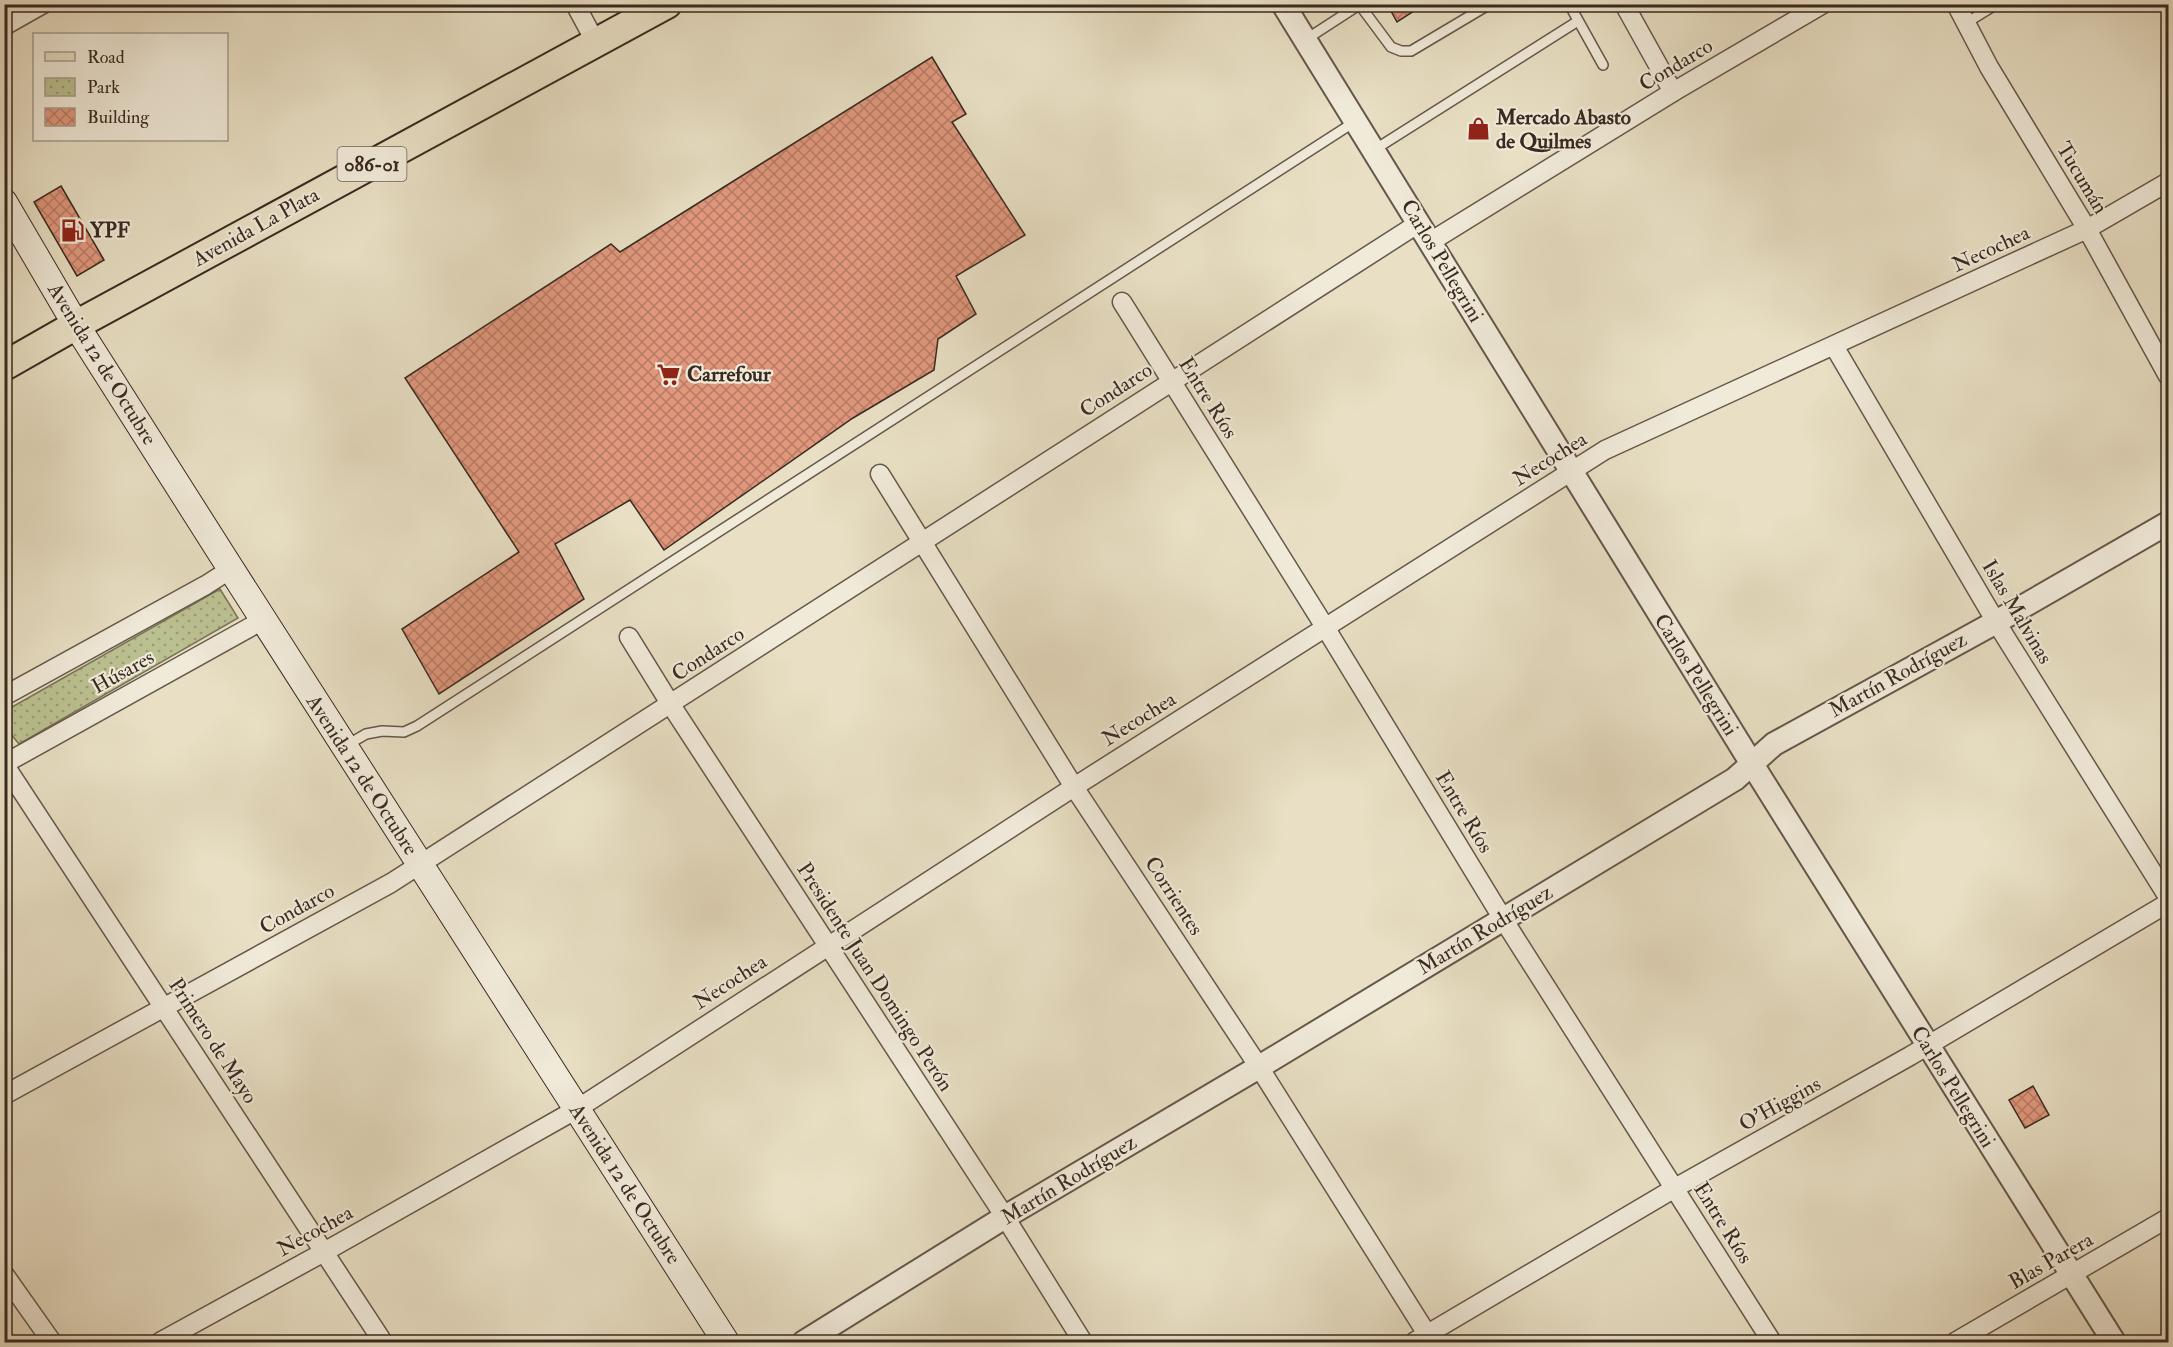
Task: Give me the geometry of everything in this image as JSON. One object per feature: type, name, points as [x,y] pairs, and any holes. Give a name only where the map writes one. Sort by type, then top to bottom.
[{"type":"main road","name":"Avenida La Plata","points":[[4,366],[667,4]]},
{"type":"main road","name":"Avenida 12 de Octubre","points":[[4,202],[76,325],[726,1342]]},
{"type":"street","points":[[4,26],[44,4]]},
{"type":"street","points":[[575,4],[596,43]]},
{"type":"street","name":"Carlos Pellegrini","points":[[1283,4],[1752,765],[2114,1342]]},
{"type":"street","points":[[1624,4],[1673,92]]},
{"type":"street","name":"Condarco","points":[[4,1095],[391,884],[1171,381],[1425,232],[1823,4]]},
{"type":"street","name":"Tucumán","points":[[1956,4],[1989,67],[2087,229],[2169,376]]},
{"type":"street","name":"Necochea","points":[[160,1342],[577,1109],[1074,787],[1605,450],[2087,229],[2169,183]]},
{"type":"street","name":"Entre Ríos","points":[[1122,302],[1325,627],[1503,919],[1772,1342]]},
{"type":"street","name":"Islas Malvinas","points":[[1834,346],[1996,622],[2169,897]]},
{"type":"street","name":"Corrientes","points":[[880,474],[1074,787],[1259,1067],[1424,1340]]},
{"type":"street","name":"Martín Rodríguez","points":[[804,1342],[1005,1217],[1259,1067],[1735,779],[1773,744],[1996,622],[2169,523]]},
{"type":"street","name":"Húsares","points":[[4,696],[231,569]]},
{"type":"street","name":"Húsares","points":[[4,764],[263,620]]},
{"type":"street","name":"Presidente Juan Domingo Perón","points":[[629,637],[670,705],[1005,1217],[1083,1342]]},
{"type":"street","name":"Primero de Mayo","points":[[4,764],[383,1342]]},
{"type":"street","name":"O'Higgins","points":[[1424,1340],[1675,1188],[1927,1046],[2169,903]]},
{"type":"street","name":"Blas Parera","points":[[1955,1342],[2169,1218]]},
{"type":"street","points":[[4,1275],[52,1342]]},
{"type":"lane","points":[[1305,40],[1359,5],[1390,47],[1401,51],[1411,51],[1490,4]]},
{"type":"lane","points":[[1569,4],[1603,65]]},
{"type":"lane","points":[[1966,23],[1997,4]]},
{"type":"lane","points":[[1374,150],[1578,21]]},
{"type":"lane","points":[[344,747],[366,734],[382,731],[404,732],[417,726],[1356,121]]},
{"type":"green space","points":[[220,589],[238,618],[19,744],[5,727],[5,711]]},
{"type":"building","points":[[1387,4],[1425,4],[1397,22]]},
{"type":"building","name":"Carrefour","points":[[932,57],[966,114],[952,122],[1025,235],[956,276],[976,314],[938,339],[934,370],[853,418],[664,550],[630,500],[555,544],[584,599],[439,694],[402,629],[519,552],[405,378],[611,244],[620,252]]},
{"type":"building","points":[[61,186],[104,260],[77,276],[34,202]]},
{"type":"building","points":[[2033,1086],[2049,1115],[2025,1128],[2009,1100]]},
{"type":"place","name":"Mercado Abasto de Quilmes","points":[[1478,129]]},
{"type":"place","name":"YPF","points":[[72,230]]},
{"type":"place","name":"Carrefour","points":[[669,374]]}]
